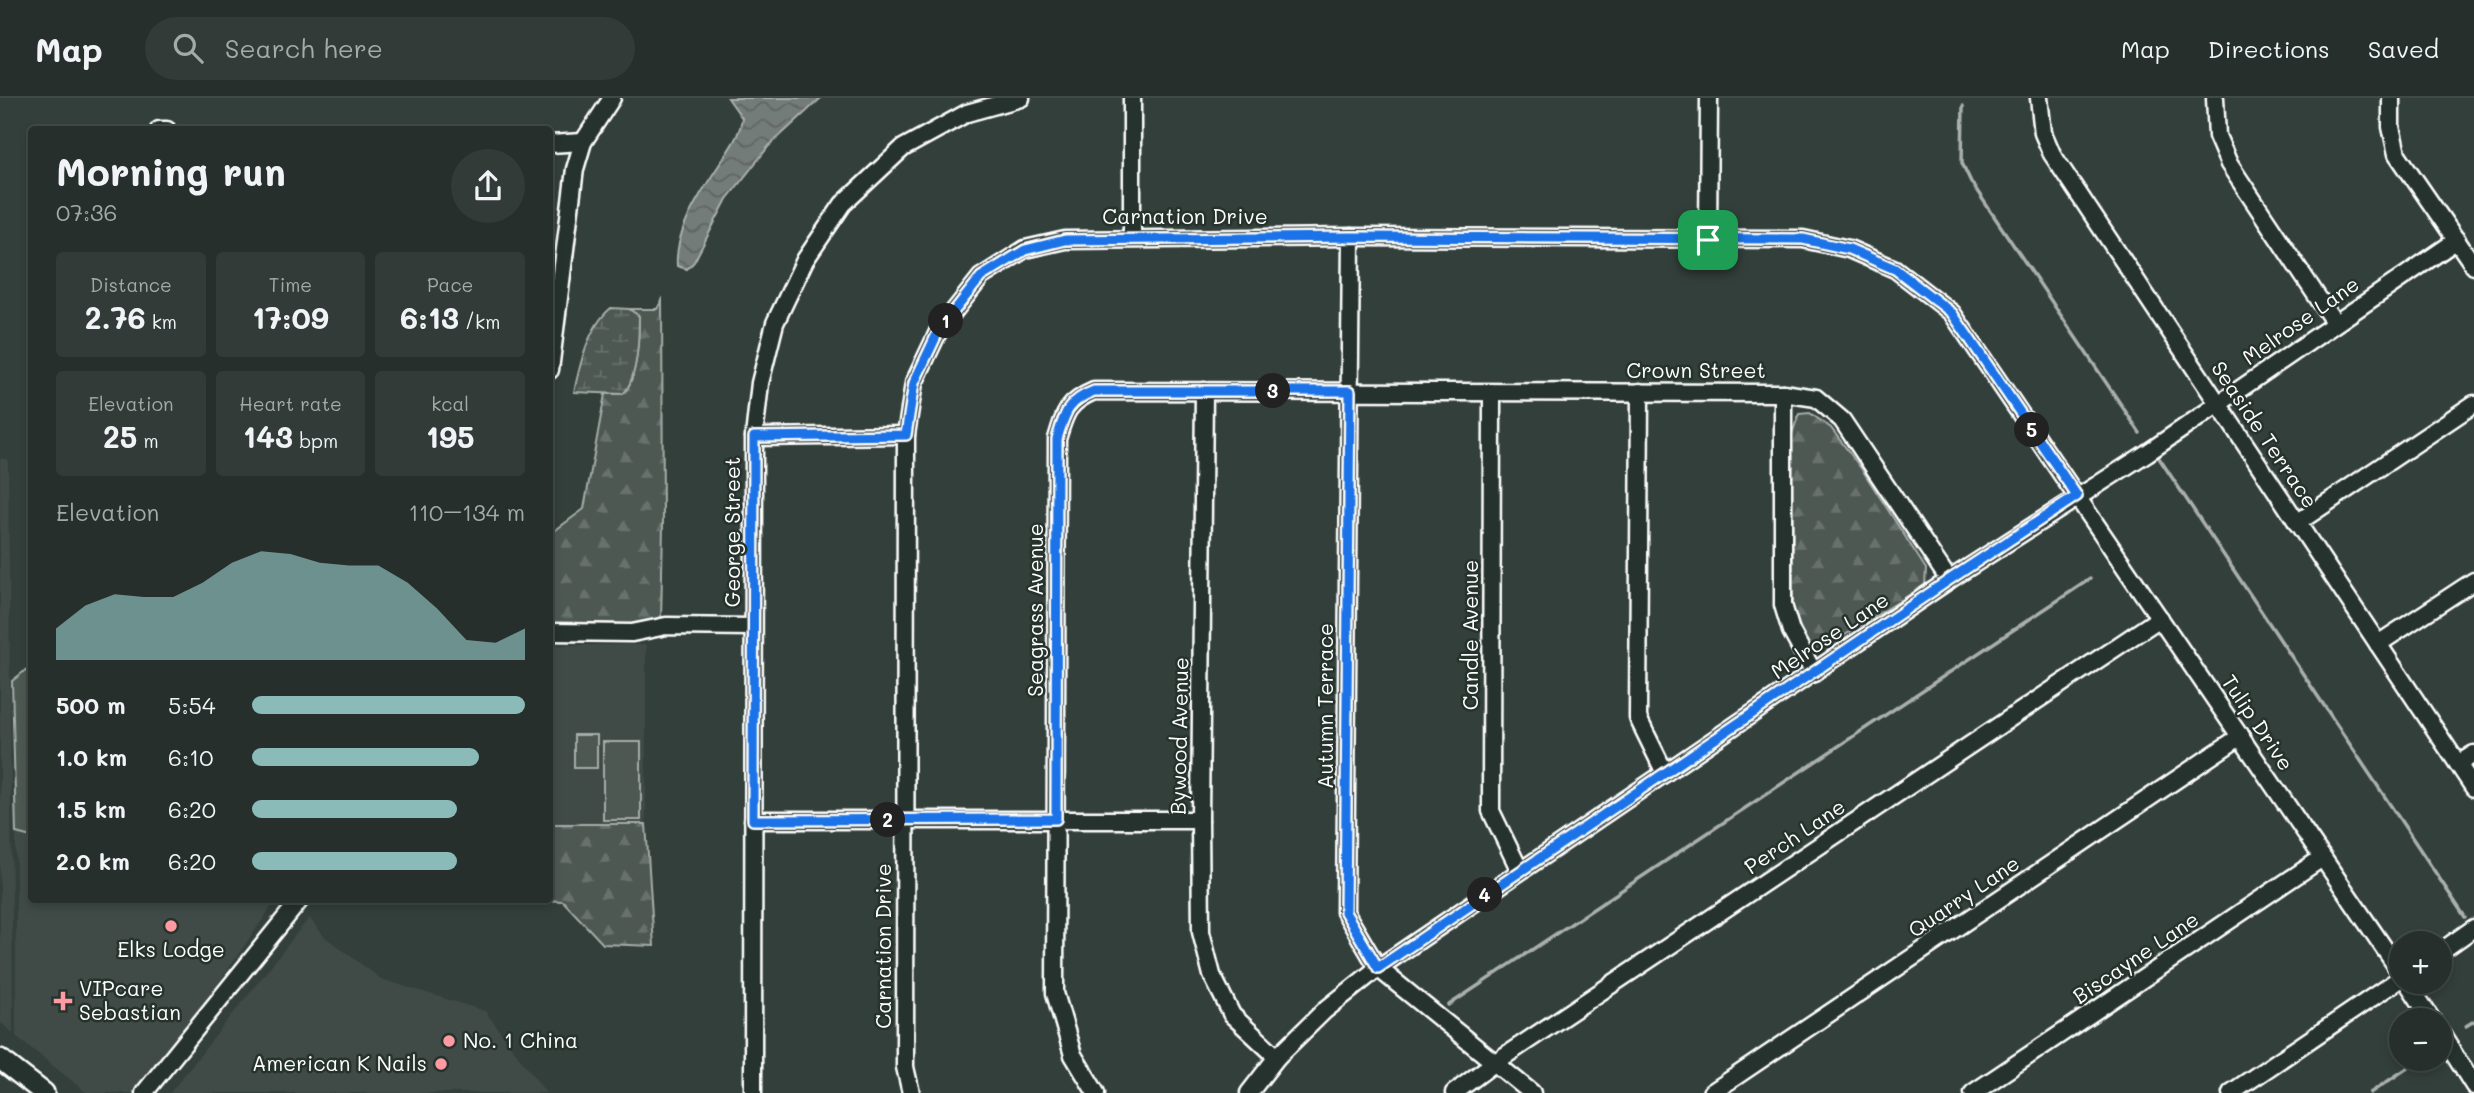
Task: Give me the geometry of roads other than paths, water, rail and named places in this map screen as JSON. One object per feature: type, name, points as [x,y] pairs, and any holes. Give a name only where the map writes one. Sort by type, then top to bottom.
[{"type":"main road","points":[[0,1059],[44,1093]]},
{"type":"street","points":[[553,345],[573,181],[583,142],[612,98]]},
{"type":"street","name":"George Street","points":[[753,1093],[754,437],[760,383],[775,323],[805,260],[843,204],[903,148],[967,113],[1021,98]]},
{"type":"street","points":[[1132,98],[1132,238]]},
{"type":"street","points":[[1708,240],[1709,98]]},
{"type":"street","name":"Seaside Terrace","points":[[2039,98],[2043,133],[2052,154],[2474,788]]},
{"type":"street","points":[[2215,98],[2217,136],[2229,164],[2334,323]]},
{"type":"street","points":[[2391,98],[2391,127],[2397,154],[2474,266]]},
{"type":"street","points":[[553,144],[583,142]]},
{"type":"street","name":"Carnation Drive","points":[[911,1093],[905,1067],[906,435],[914,383],[939,330],[981,277],[1025,250],[1065,240],[1351,237],[1803,239],[1849,249],[1895,269],[1952,313],[2077,496]]},
{"type":"street","name":"Autumn Terrace","points":[[1351,237],[1345,912],[1378,968],[1532,1093]]},
{"type":"street","name":"Melrose Lane","points":[[1249,1093],[1277,1057],[1324,1010],[1378,968],[1949,580],[2147,453],[2457,240]]},
{"type":"street","name":"Seagrass Avenue","points":[[1096,1093],[1073,1055],[1055,993],[1057,439],[1064,413],[1078,397],[1094,391],[1350,391]]},
{"type":"street","name":"Bywood Avenue","points":[[1204,391],[1201,932],[1212,975],[1232,1015],[1277,1057]]},
{"type":"street","name":"Crown Street","points":[[1350,391],[1783,393],[1816,398],[1842,420],[1949,580]]},
{"type":"street","points":[[1640,392],[1638,718],[1665,772]]},
{"type":"street","name":"Candle Avenue","points":[[1492,393],[1491,811],[1520,871]]},
{"type":"street","points":[[1783,393],[1783,604],[1791,631],[1814,673]]},
{"type":"street","points":[[2297,523],[2474,404]]},
{"type":"street","points":[[754,437],[906,435]]},
{"type":"street","name":"Tulip Drive","points":[[2077,496],[2389,958]]},
{"type":"street","points":[[2378,644],[2474,580]]},
{"type":"street","name":"Perch Lane","points":[[1454,1093],[1494,1063],[2160,618]]},
{"type":"street","points":[[553,632],[632,634],[666,626],[753,627]]},
{"type":"street","name":"Quarry Lane","points":[[1711,1093],[2241,736]]},
{"type":"street","points":[[2458,764],[2474,754]]},
{"type":"street","points":[[753,820],[1200,820]]},
{"type":"street","name":"Biscayne Lane","points":[[1972,1093],[2322,858]]},
{"type":"street","points":[[144,1093],[195,1026],[298,903]]},
{"type":"street","points":[[2452,944],[2474,929]]},
{"type":"street","points":[[2231,1093],[2389,984]]},
{"type":"street","points":[[2452,1051],[2474,1086]]},
{"type":"water","points":[[728,98],[821,98],[769,146],[727,199],[694,262],[687,269],[677,266],[677,253],[685,225],[698,198],[734,141],[741,124],[742,118]]},
{"type":"waterway","points":[[1963,106],[1962,163],[1971,182],[2140,433]]},
{"type":"waterway","points":[[2159,458],[2465,917]]},
{"type":"waterway","points":[[1449,1005],[2090,579]]},
{"type":"waterway","points":[[2466,1026],[2474,1021]]},
{"type":"waterway","points":[[2370,1093],[2403,1071]]},
{"type":"place","name":"Elks Lodge","points":[[171,926]]},
{"type":"place","name":"VIPcare Sebastian","points":[[63,1001]]},
{"type":"place","name":"No. 1 China","points":[[449,1041]]},
{"type":"place","name":"American K Nails","points":[[441,1064]]}]
